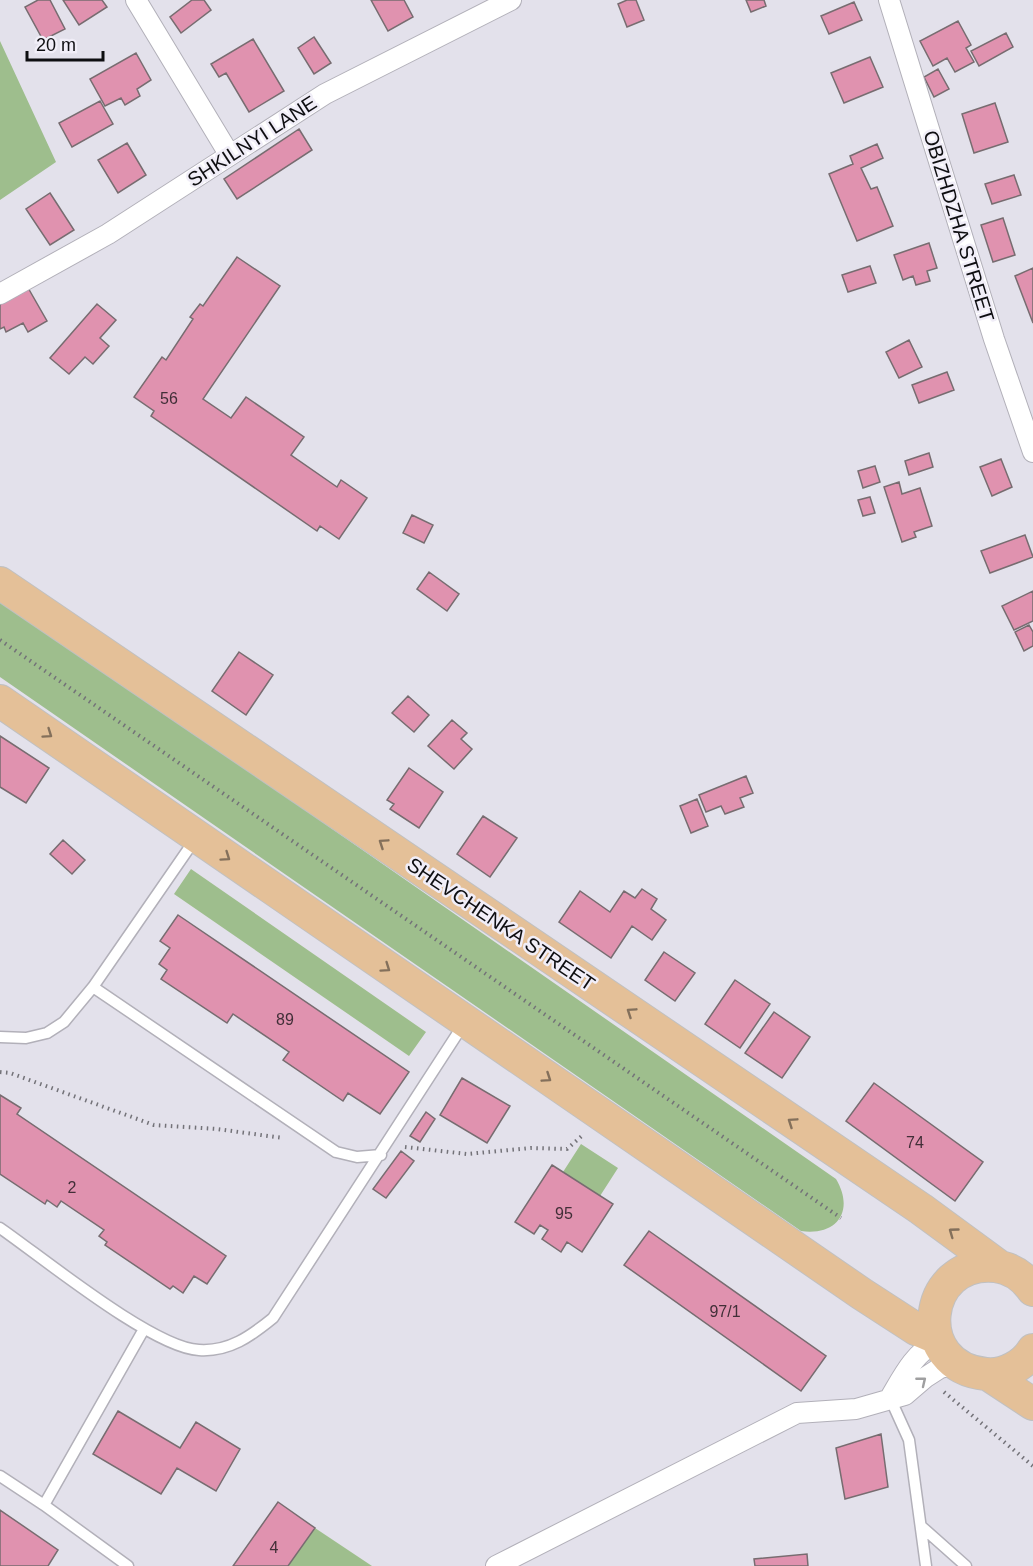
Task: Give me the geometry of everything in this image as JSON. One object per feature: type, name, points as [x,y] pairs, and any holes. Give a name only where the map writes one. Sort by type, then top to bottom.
[{"type":"main road","name":"SHEVCHENKA STREET","points":[[0,583],[921,1209],[1000,1267],[1015,1272],[1033,1290]]},
{"type":"main road","points":[[0,701],[465,1022],[916,1329],[942,1358],[972,1372],[989,1375],[1005,1372],[1019,1365],[1033,1350]]},
{"type":"main road","points":[[942,1358],[934,1310],[947,1284],[972,1268],[986,1265],[1000,1267]]},
{"type":"main road","points":[[989,1375],[1033,1404]]},
{"type":"street","points":[[136,0],[229,154]]},
{"type":"street","name":"SHKILNYI LANE","points":[[0,294],[117,228],[325,94],[512,0]]},
{"type":"street","name":"OBIZHDZHA STREET","points":[[889,0],[994,339],[1033,452]]},
{"type":"street","points":[[496,1566],[797,1413],[856,1409],[905,1395],[940,1368],[942,1358],[925,1347],[910,1364],[890,1398]]},
{"type":"lane","points":[[0,1037],[26,1038],[47,1033],[64,1022],[93,987],[197,837]]},
{"type":"lane","points":[[93,987],[336,1152],[357,1157],[381,1155]]},
{"type":"lane","points":[[0,1228],[144,1329],[171,1343],[198,1350],[223,1347],[248,1339],[273,1318],[381,1155],[465,1022]]},
{"type":"lane","points":[[44,1505],[144,1329]]},
{"type":"lane","points":[[890,1398],[909,1440],[926,1566]]},
{"type":"lane","points":[[0,1476],[128,1566]]},
{"type":"lane","points":[[922,1527],[966,1566]]},
{"type":"path","points":[[0,640],[841,1218]]},
{"type":"path","points":[[0,1072],[10,1073],[154,1125],[217,1129],[292,1141]]},
{"type":"path","points":[[387,1145],[467,1154],[531,1148],[567,1149],[602,1115]]},
{"type":"path","points":[[942,1358],[1033,1466]]},
{"type":"green space","points":[[0,41],[56,162],[0,200]]},
{"type":"green space","points":[[0,598],[836,1179],[844,1201],[839,1219],[824,1229],[814,1232],[801,1231],[0,677]]},
{"type":"green space","points":[[191,869],[426,1032],[409,1056],[174,894]]},
{"type":"green space","points":[[581,1144],[618,1168],[600,1196],[563,1172]]},
{"type":"green space","points":[[315,1528],[372,1566],[288,1566]]},
{"type":"building","points":[[38,0],[50,0],[65,29],[43,40],[25,7]]},
{"type":"building","points":[[63,0],[102,0],[107,7],[79,25]]},
{"type":"building","points":[[192,0],[204,0],[211,10],[181,33],[170,17]]},
{"type":"building","points":[[371,0],[404,0],[413,17],[388,31]]},
{"type":"building","points":[[627,0],[636,0],[644,20],[627,27],[618,4]]},
{"type":"building","points":[[746,0],[764,0],[766,6],[751,12]]},
{"type":"building","points":[[854,2],[862,20],[829,34],[821,16]]},
{"type":"building","points":[[958,21],[971,45],[966,48],[974,62],[955,72],[947,58],[933,66],[920,41]]},
{"type":"building","points":[[1006,33],[1013,47],[979,66],[971,51]]},
{"type":"building","points":[[314,37],[331,63],[314,74],[298,48]]},
{"type":"building","points":[[253,39],[284,91],[249,112],[226,73],[219,77],[211,64]]},
{"type":"building","points":[[136,53],[151,80],[137,89],[140,96],[125,105],[121,98],[105,106],[90,79]]},
{"type":"building","points":[[870,57],[883,87],[844,103],[831,73]]},
{"type":"building","points":[[938,69],[949,89],[934,97],[924,77]]},
{"type":"building","points":[[100,101],[113,124],[72,147],[59,123]]},
{"type":"building","points":[[995,103],[1008,142],[974,153],[962,114]]},
{"type":"building","points":[[299,129],[312,150],[237,199],[224,179]]},
{"type":"building","points":[[127,143],[146,175],[118,193],[98,160]]},
{"type":"building","points":[[877,144],[883,158],[861,168],[871,189],[877,187],[893,226],[857,241],[829,174],[853,164],[850,156]]},
{"type":"building","points":[[1014,175],[1021,195],[992,204],[985,184]]},
{"type":"building","points":[[50,193],[74,230],[50,245],[26,209]]},
{"type":"building","points":[[1003,218],[1015,255],[993,262],[981,225]]},
{"type":"building","points":[[929,243],[937,268],[927,271],[930,281],[916,285],[913,276],[903,280],[894,255]]},
{"type":"building","points":[[237,257],[280,286],[203,399],[231,418],[246,397],[304,437],[291,455],[337,487],[341,480],[367,498],[339,539],[320,526],[317,531],[151,416],[154,411],[134,397],[162,357],[166,360],[193,319],[190,317],[200,304],[203,306]]},
{"type":"building","points":[[870,266],[876,283],[848,292],[842,275]]},
{"type":"building","points":[[1033,268],[1033,323],[1015,276]]},
{"type":"building","points":[[27,286],[47,321],[28,332],[23,323],[6,332],[4,327],[0,329],[0,301]]},
{"type":"building","points":[[97,304],[116,320],[100,338],[109,346],[93,364],[85,357],[69,374],[50,358]]},
{"type":"building","points":[[909,340],[922,367],[899,378],[886,352]]},
{"type":"building","points":[[947,372],[954,390],[919,403],[912,385]]},
{"type":"building","points":[[929,453],[933,467],[909,475],[905,461]]},
{"type":"building","points":[[1001,459],[1012,487],[992,496],[980,467]]},
{"type":"building","points":[[875,466],[880,482],[863,488],[858,471]]},
{"type":"building","points":[[899,482],[902,494],[920,488],[932,526],[914,532],[916,537],[902,542],[884,487]]},
{"type":"building","points":[[870,497],[875,513],[863,516],[858,500]]},
{"type":"building","points":[[412,515],[433,525],[424,543],[403,533]]},
{"type":"building","points":[[1025,535],[1033,557],[990,573],[981,551]]},
{"type":"building","points":[[429,572],[459,594],[447,611],[417,589]]},
{"type":"building","points":[[1033,591],[1033,621],[1014,630],[1002,606]]},
{"type":"building","points":[[1029,625],[1033,632],[1033,646],[1024,651],[1015,632]]},
{"type":"building","points":[[239,652],[273,675],[246,715],[212,691]]},
{"type":"building","points":[[408,696],[429,715],[414,732],[392,713]]},
{"type":"building","points":[[452,720],[467,733],[461,739],[472,749],[454,769],[428,746]]},
{"type":"building","points":[[0,736],[49,768],[26,803],[0,787]]},
{"type":"building","points":[[409,768],[443,792],[419,828],[390,809],[394,804],[387,800]]},
{"type":"building","points":[[746,776],[753,793],[740,798],[744,807],[725,814],[721,806],[706,812],[699,795]]},
{"type":"building","points":[[697,799],[708,826],[691,833],[680,806]]},
{"type":"building","points":[[483,816],[517,838],[490,877],[457,854]]},
{"type":"building","points":[[63,840],[85,860],[72,874],[50,854]]},
{"type":"building","points":[[642,889],[657,899],[651,909],[666,920],[652,940],[632,926],[611,958],[559,922],[580,891],[610,912],[624,891],[635,898]]},
{"type":"building","points":[[178,915],[409,1072],[380,1114],[348,1093],[343,1101],[283,1060],[289,1052],[233,1014],[227,1023],[161,979],[167,970],[159,964],[170,948],[160,941]]},
{"type":"building","points":[[664,952],[695,973],[675,1001],[645,980]]},
{"type":"building","points":[[735,980],[770,1004],[740,1048],[705,1024]]},
{"type":"building","points":[[774,1012],[810,1037],[782,1078],[745,1053]]},
{"type":"building","points":[[462,1078],[510,1106],[487,1143],[440,1115]]},
{"type":"building","points":[[874,1083],[983,1162],[955,1201],[846,1121]]},
{"type":"building","points":[[0,1095],[21,1108],[17,1114],[226,1256],[207,1284],[194,1276],[183,1293],[173,1286],[170,1289],[105,1245],[107,1242],[99,1236],[104,1230],[61,1201],[57,1207],[47,1200],[45,1204],[0,1174]]},
{"type":"building","points":[[426,1112],[435,1119],[420,1142],[410,1136]]},
{"type":"building","points":[[401,1151],[414,1161],[386,1198],[373,1189]]},
{"type":"building","points":[[552,1165],[613,1204],[582,1252],[567,1242],[561,1252],[542,1239],[548,1230],[540,1225],[534,1234],[515,1222]]},
{"type":"building","points":[[649,1231],[826,1356],[801,1391],[624,1265]]},
{"type":"building","points":[[118,1411],[180,1448],[196,1422],[240,1449],[216,1491],[177,1468],[161,1494],[93,1454]]},
{"type":"building","points":[[881,1434],[888,1487],[845,1499],[836,1448]]},
{"type":"building","points":[[278,1502],[315,1528],[288,1566],[233,1566]]},
{"type":"building","points":[[0,1510],[58,1550],[48,1566],[0,1566]]},
{"type":"building","points":[[807,1554],[808,1566],[755,1566],[754,1559]]}]
